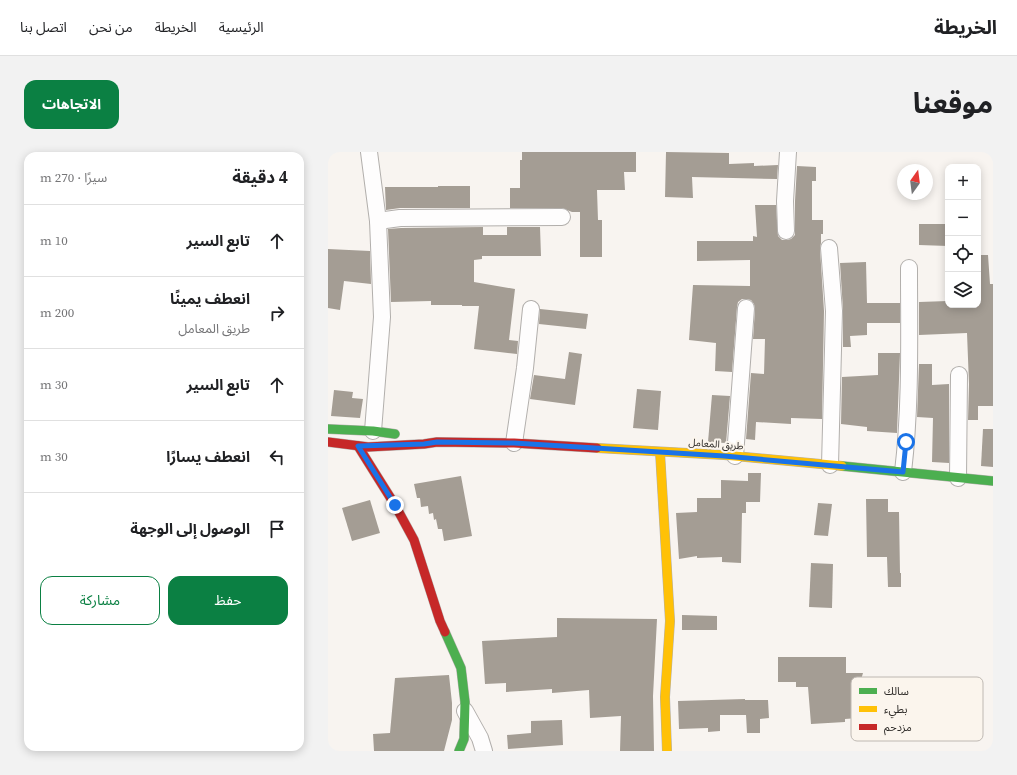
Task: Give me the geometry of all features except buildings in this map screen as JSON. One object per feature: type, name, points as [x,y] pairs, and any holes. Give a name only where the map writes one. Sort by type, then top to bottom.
[{"type":"main road","points":[[328,429],[373,432],[430,439],[437,442]]},
{"type":"main road","points":[[328,442],[358,446],[424,444],[437,442]]},
{"type":"main road","name":"طريق المعامل","points":[[437,442],[514,443],[735,456],[993,481]]},
{"type":"main road","points":[[358,446],[395,505],[414,540],[440,621],[461,668],[465,702],[464,739],[458,751]]},
{"type":"main road","points":[[660,452],[670,621],[665,696],[667,751]]},
{"type":"street","points":[[369,152],[378,221],[382,317],[373,432]]},
{"type":"street","points":[[786,231],[785,201],[788,152]]},
{"type":"street","points":[[378,221],[400,218],[562,217]]},
{"type":"street","points":[[829,248],[834,311],[830,465]]},
{"type":"street","points":[[903,472],[906,442],[909,268]]},
{"type":"street","points":[[514,443],[525,368],[531,308]]},
{"type":"street","points":[[735,456],[746,308]]},
{"type":"street","points":[[958,478],[959,376]]},
{"type":"street","points":[[465,711],[480,738],[484,751]]},
{"type":"traffic: fast","points":[[328,429],[373,431],[395,434]]},
{"type":"traffic: fast","points":[[842,466],[993,481]]},
{"type":"traffic: fast","points":[[445,632],[461,668],[465,702],[464,739],[459,751]]},
{"type":"traffic: slow","points":[[597,448],[724,455],[842,466]]},
{"type":"traffic: slow","points":[[660,452],[670,621],[665,697],[667,751]]},
{"type":"traffic: jam","points":[[328,442],[368,447],[437,442],[514,443],[597,448]]},
{"type":"traffic: jam","points":[[358,446],[395,505],[414,540],[440,621],[445,632]]},
{"type":"route","points":[[395,505],[358,446],[424,444],[437,442],[514,443],[724,456],[903,472],[906,442]]}]
